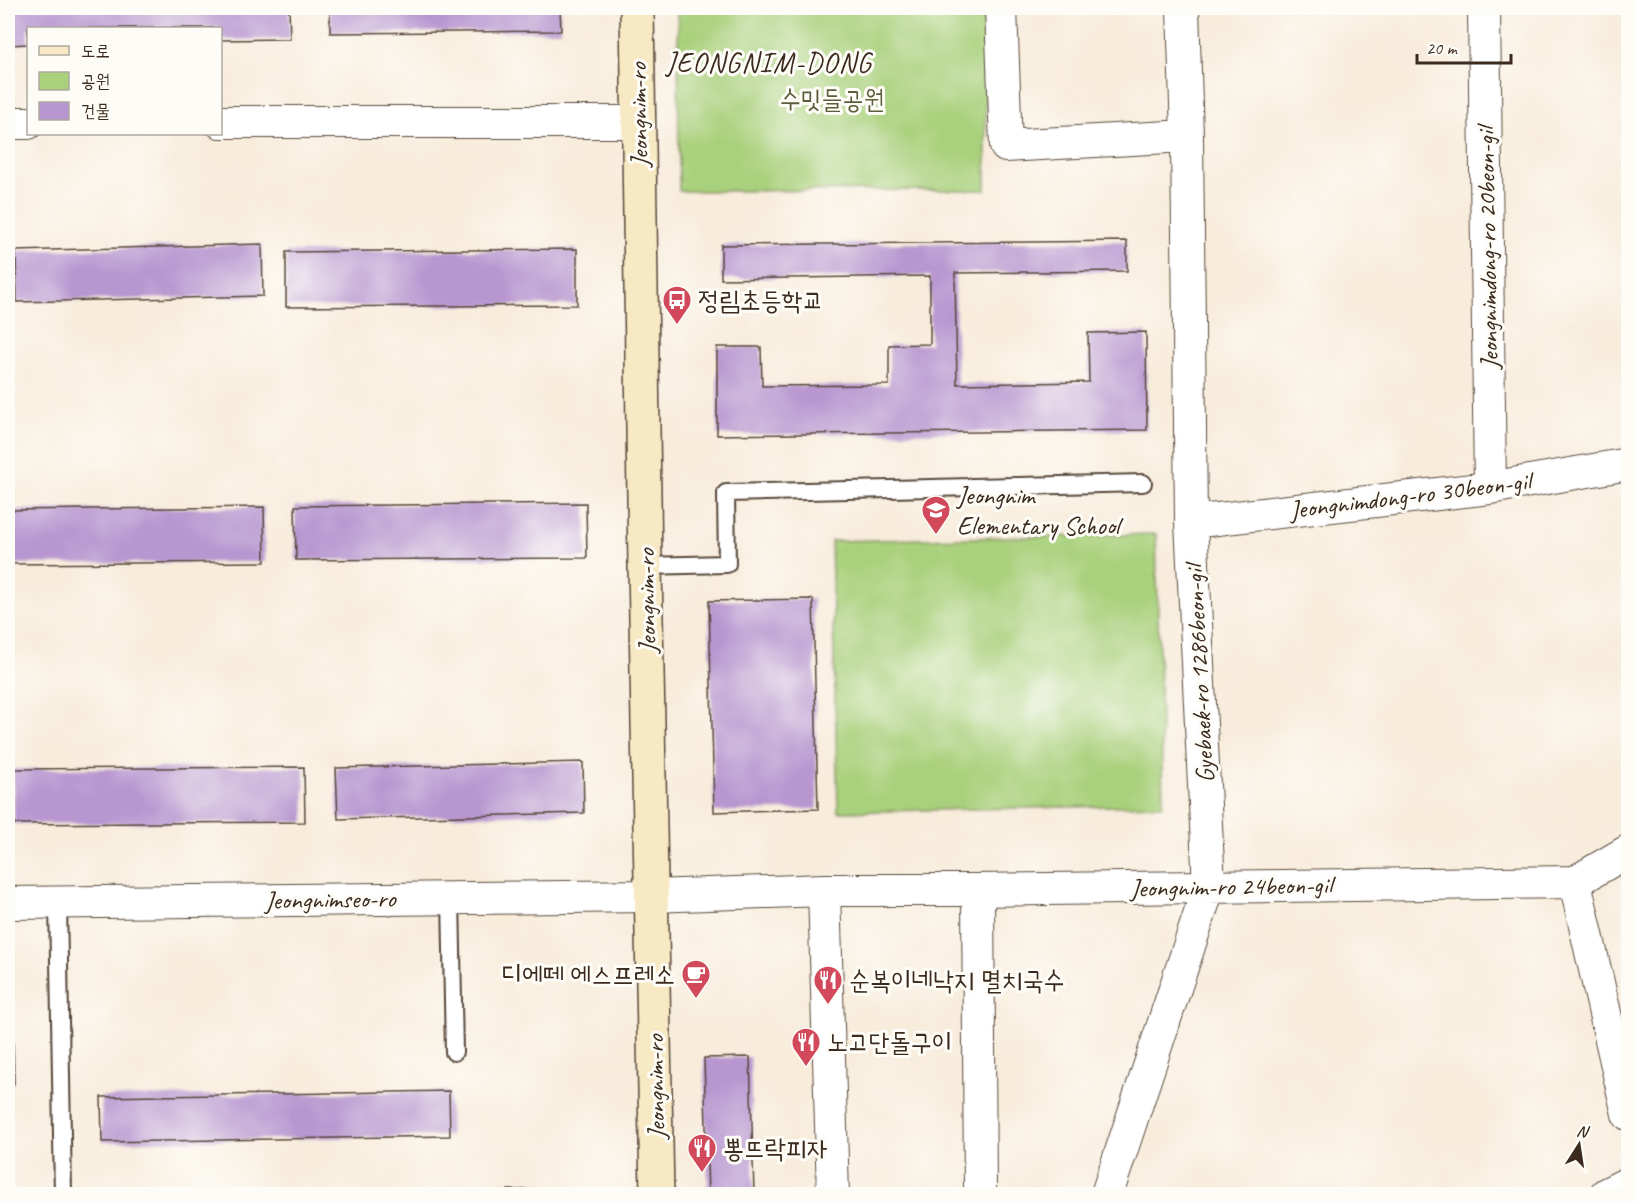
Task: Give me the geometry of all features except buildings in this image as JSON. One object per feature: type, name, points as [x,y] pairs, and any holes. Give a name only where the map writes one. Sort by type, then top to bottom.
[{"type":"main road","name":"Jeongnim-ro","points":[[637,8],[657,1194]]},
{"type":"street","points":[[1001,8],[1006,146],[1187,136]]},
{"type":"street","name":"Gyebaek-ro 1286beon-gil","points":[[1107,1194],[1209,886],[1191,522],[1187,136],[1183,8]]},
{"type":"street","name":"Jeongnimdong-ro 20beon-gil","points":[[1484,8],[1490,488]]},
{"type":"street","points":[[222,122],[638,122]]},
{"type":"street","points":[[8,123],[27,123]]},
{"type":"street","name":"Jeongnimdong-ro 30beon-gil","points":[[1191,522],[1490,488],[1629,464]]},
{"type":"street","name":"Jeongnim-ro 24beon-gil","points":[[652,896],[824,890],[1575,882],[1629,852]]},
{"type":"street","points":[[1575,882],[1629,1114]]},
{"type":"street","points":[[824,890],[833,1194]]},
{"type":"street","points":[[978,890],[980,1194]]},
{"type":"street","name":"Jeongnimseo-ro","points":[[8,903],[652,896]]},
{"type":"street","points":[[1606,1194],[1629,1183]]},
{"type":"lane","points":[[645,566],[727,564],[726,493],[1143,483]]},
{"type":"lane","points":[[451,898],[454,1052]]},
{"type":"lane","points":[[58,902],[63,1194]]},
{"type":"green space","name":"수밋들공원","points":[[678,8],[985,8],[986,190],[679,191]]},
{"type":"green space","points":[[1156,534],[1163,805],[838,812],[831,541]]},
{"type":"place","name":"정림초등학교","points":[[677,326]]},
{"type":"place","name":"Jeongnim Elementary School","points":[[936,536]]},
{"type":"place","name":"디에떼 에스프레소","points":[[696,1000]]},
{"type":"place","name":"순복이네낙지 멸치국수","points":[[828,1006]]},
{"type":"place","name":"노고단돌구이","points":[[806,1068]]},
{"type":"place","name":"뽕뜨락피자","points":[[702,1174]]},
{"type":"district","name":"JEONGNIM-DONG","points":[[769,62]]}]
